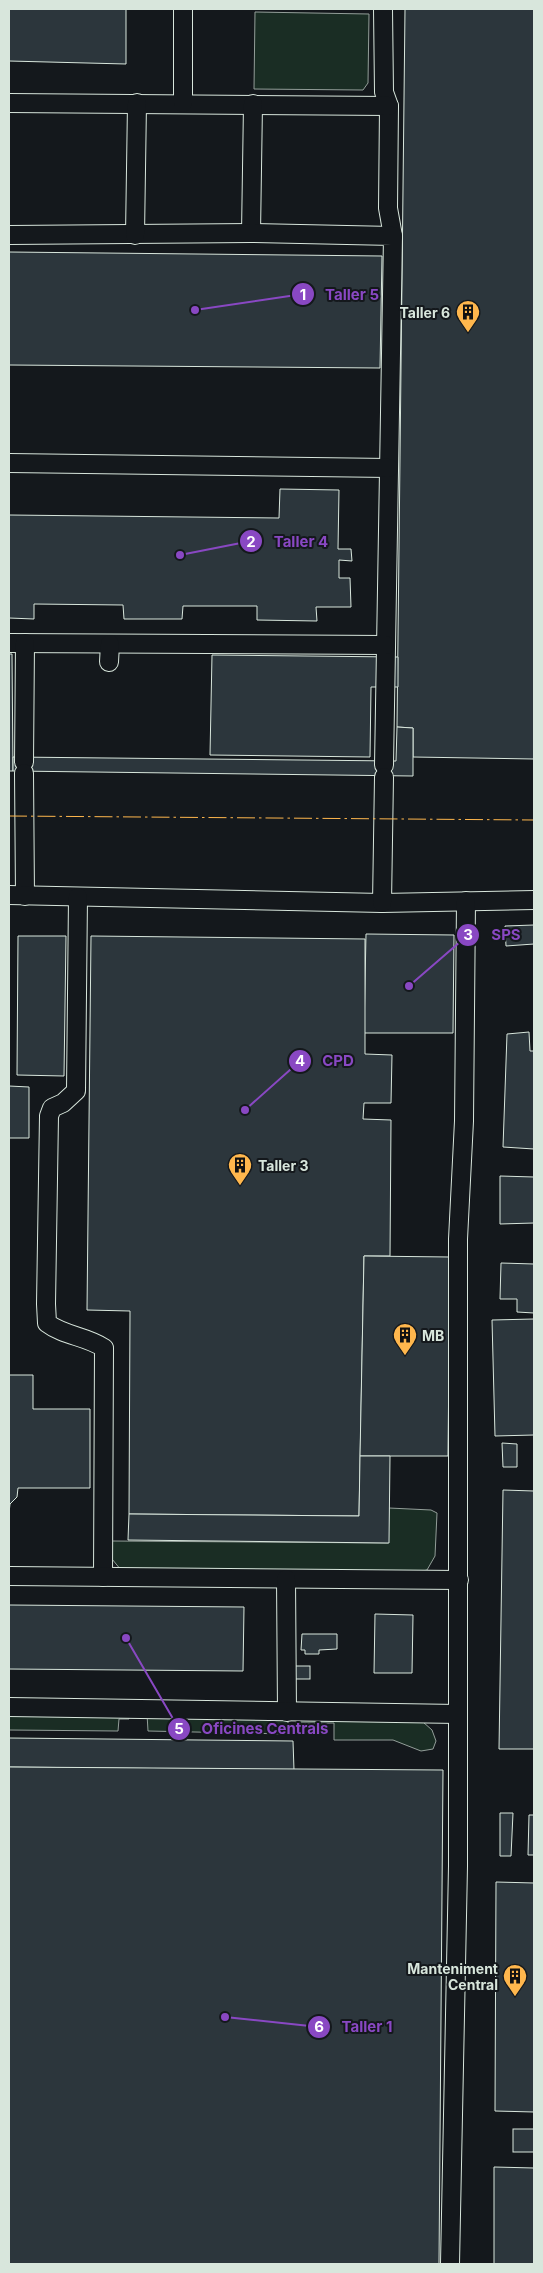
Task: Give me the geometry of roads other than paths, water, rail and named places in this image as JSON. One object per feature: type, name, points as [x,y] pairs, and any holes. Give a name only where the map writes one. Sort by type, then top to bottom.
[{"type":"lane","points":[[183,103],[184,9]]},
{"type":"lane","points":[[382,903],[393,236],[388,208],[388,106],[384,92],[383,9]]},
{"type":"lane","points":[[9,103],[388,106]]},
{"type":"lane","points":[[135,235],[137,103]]},
{"type":"lane","points":[[251,233],[253,104]]},
{"type":"lane","points":[[9,235],[251,233],[393,236]]},
{"type":"lane","points":[[9,462],[389,468]]},
{"type":"lane","points":[[386,645],[17,643],[24,768],[17,895],[382,903],[534,900]]},
{"type":"lane","points":[[109,662],[110,644]]},
{"type":"lane","points":[[78,897],[76,1091],[64,1104],[52,1108],[49,1116],[47,1323],[57,1331],[93,1340],[104,1348],[103,1577]]},
{"type":"lane","points":[[450,2264],[458,1876],[458,1239],[464,1121],[466,901]]},
{"type":"lane","points":[[9,1576],[459,1580]]},
{"type":"lane","points":[[286,1579],[287,1712]]},
{"type":"lane","points":[[9,1707],[458,1714]]},
{"type":"place","name":"Taller 5","points":[[195,310]]},
{"type":"place","name":"Taller 6","points":[[468,333]]},
{"type":"place","name":"Taller 4","points":[[180,555]]},
{"type":"place","name":"SPS","points":[[409,986]]},
{"type":"place","name":"CPD","points":[[245,1110]]},
{"type":"place","name":"Taller 3","points":[[240,1186]]},
{"type":"place","name":"MB","points":[[405,1356]]},
{"type":"place","name":"Oficines Centrals","points":[[126,1638]]},
{"type":"place","name":"Manteniment Central","points":[[515,1997]]},
{"type":"place","name":"Taller 1","points":[[225,2017]]}]
